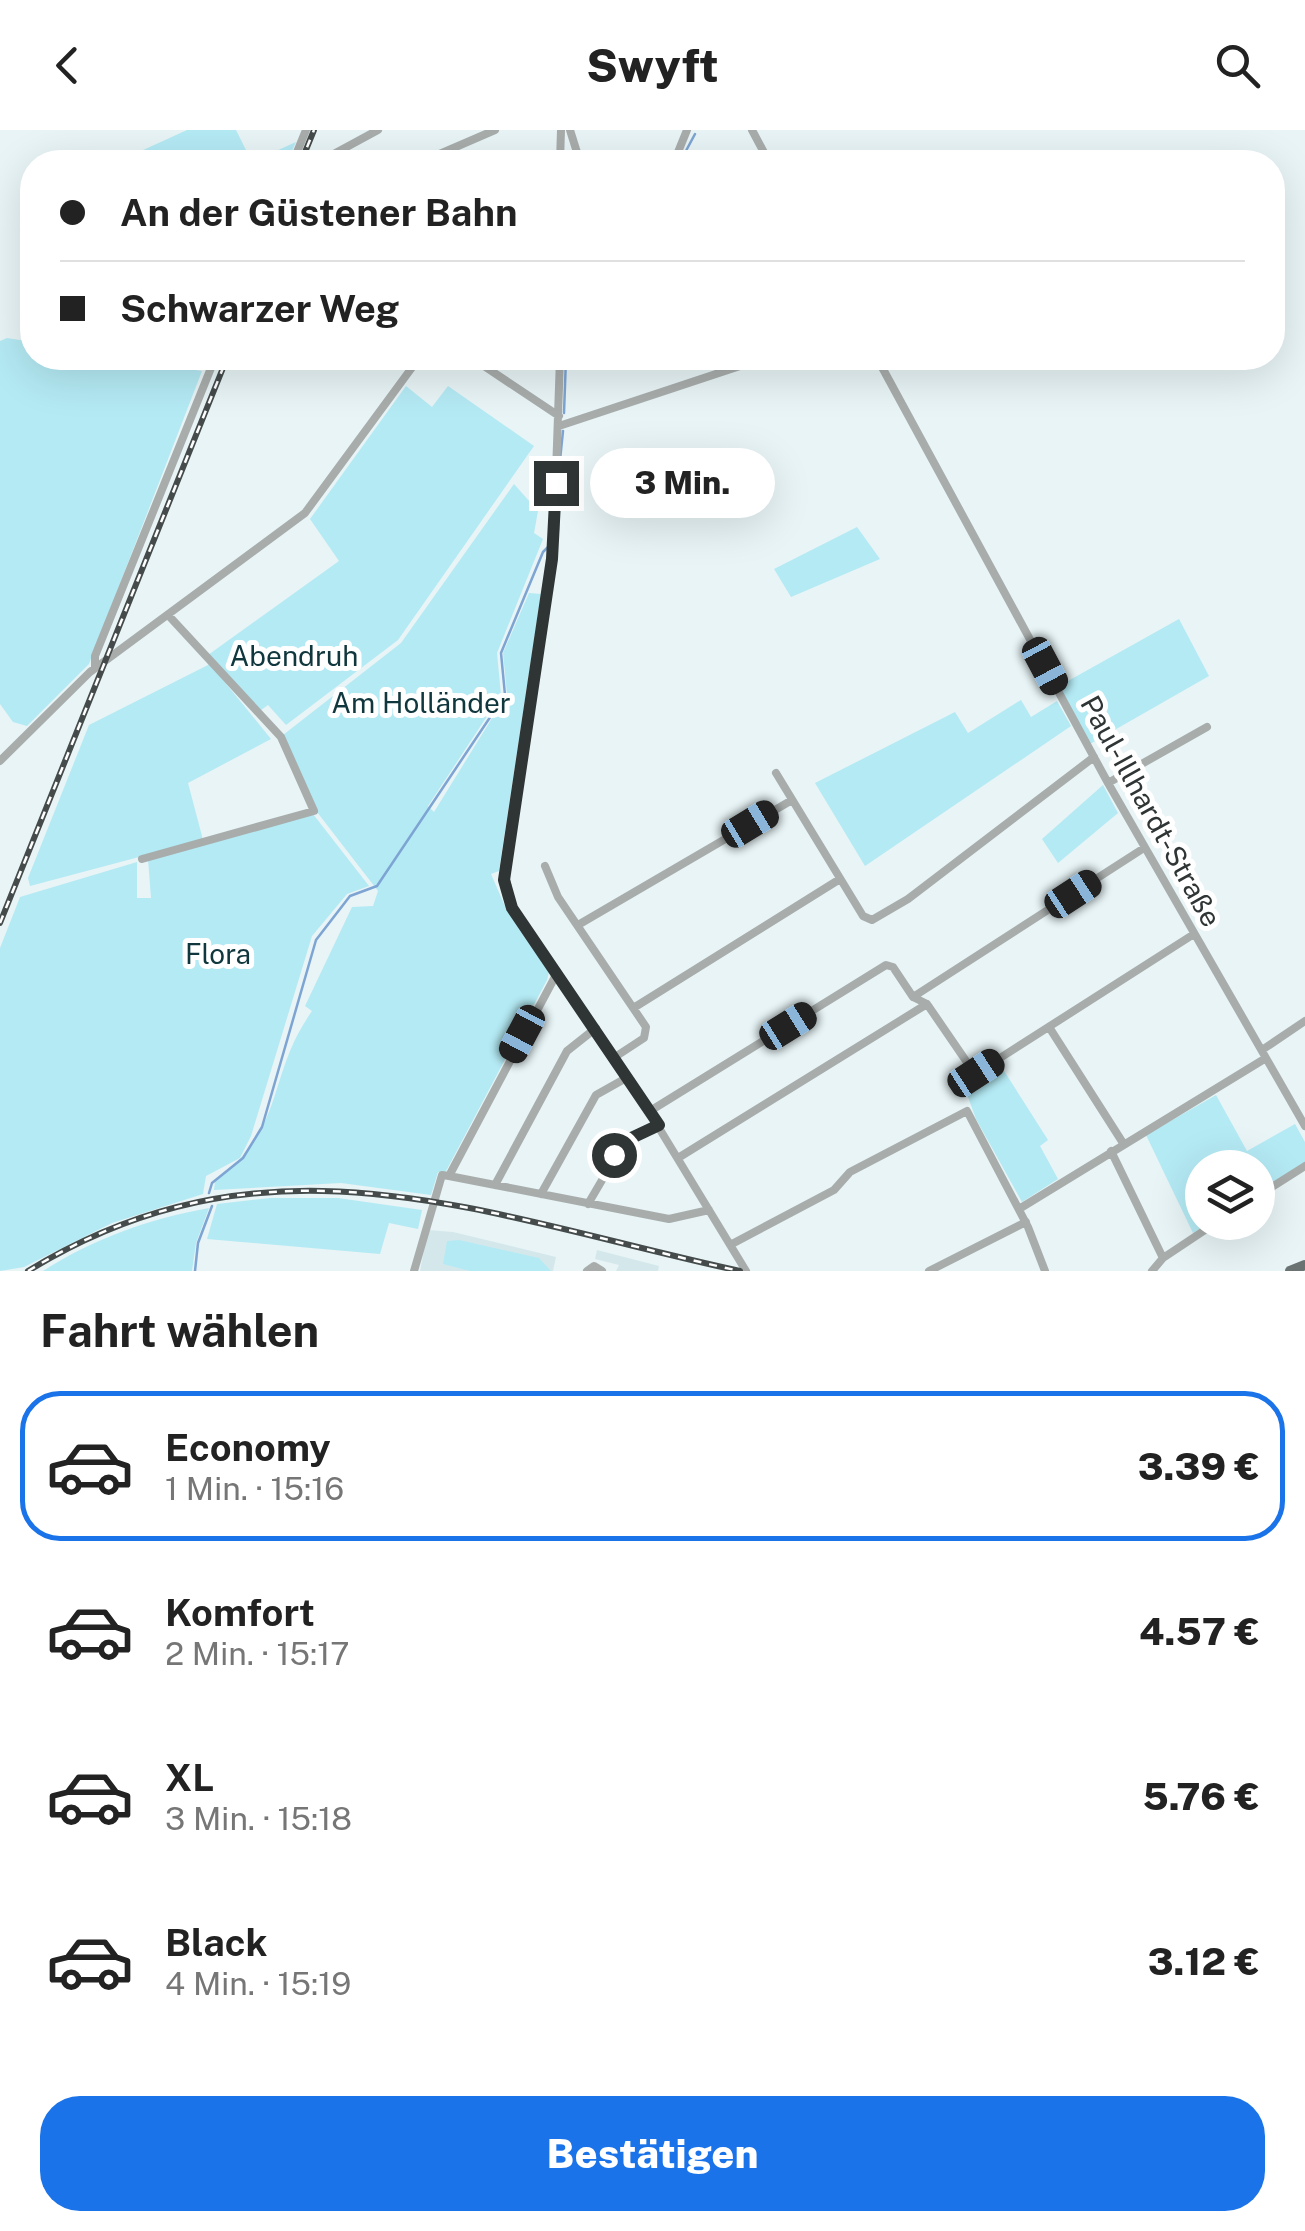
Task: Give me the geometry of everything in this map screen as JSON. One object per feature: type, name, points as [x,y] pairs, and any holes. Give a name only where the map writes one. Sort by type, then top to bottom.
[{"type":"main road","points":[[1290,1271],[1305,1265]]},
{"type":"street","points":[[341,150],[378,130]]},
{"type":"street","points":[[449,150],[495,130]]},
{"type":"street","points":[[561,130],[569,150]]},
{"type":"street","points":[[569,150],[570,130]]},
{"type":"street","points":[[95,668],[96,656],[210,370]]},
{"type":"street","points":[[0,761],[95,668],[304,513],[410,370]]},
{"type":"street","points":[[489,370],[559,421]]},
{"type":"street","points":[[560,370],[553,550],[504,880],[512,908],[628,1076],[746,1271]]},
{"type":"street","points":[[559,421],[725,370]]},
{"type":"street","name":"Paul-Illhardt-Straße","points":[[884,370],[1144,848],[1305,1126]]},
{"type":"street","points":[[142,859],[314,811],[281,737],[169,616]]},
{"type":"street","points":[[1108,783],[1208,727]]},
{"type":"street","points":[[776,773],[863,916],[875,919],[1094,758]]},
{"type":"street","points":[[578,925],[792,800]]},
{"type":"street","points":[[913,997],[1144,848]]},
{"type":"street","points":[[545,866],[549,882],[635,1007],[647,1033],[615,1057]]},
{"type":"street","points":[[635,1007],[840,879]]},
{"type":"street","points":[[650,1111],[886,965],[893,966],[913,997],[928,1004],[974,1074],[1194,934]]},
{"type":"street","points":[[449,1176],[558,973]]},
{"type":"street","points":[[678,1158],[928,1004]]},
{"type":"street","points":[[1019,1208],[1264,1054],[1305,1021]]},
{"type":"street","points":[[1049,1027],[1123,1143]]},
{"type":"street","points":[[495,1185],[567,1051],[596,1028]]},
{"type":"street","points":[[541,1194],[596,1094],[628,1076]]},
{"type":"street","points":[[730,1244],[834,1190],[850,1172],[967,1111],[1026,1222],[1045,1271]]},
{"type":"street","points":[[588,1204],[625,1141],[659,1125]]},
{"type":"street","points":[[1111,1151],[1163,1258]]},
{"type":"street","points":[[1275,1185],[1305,1166]]},
{"type":"street","points":[[414,1271],[442,1175],[668,1219],[709,1210]]},
{"type":"street","points":[[930,1271],[1026,1222]]},
{"type":"street","points":[[1152,1271],[1163,1258],[1190,1240]]},
{"type":"street","points":[[586,1271],[594,1266],[602,1271]]},
{"type":"shaded area","points":[[428,1230],[453,1232],[556,1257],[553,1271],[420,1271]]},
{"type":"shaded area","points":[[597,1250],[659,1266],[658,1271],[616,1271],[619,1265],[595,1259]]},
{"type":"green space","points":[[187,130],[236,130],[246,150],[143,150]]},
{"type":"green space","points":[[20,340],[20,370],[202,371],[89,664],[27,726],[13,722],[0,704],[0,341]]},
{"type":"green space","name":"Abendruh","points":[[406,386],[432,407],[448,386],[534,446],[398,640],[286,725],[268,705],[257,713],[208,655],[339,561],[310,519]]},
{"type":"green space","name":"Am Holländer","points":[[514,484],[538,511],[534,533],[543,539],[497,653],[501,695],[428,806],[434,812],[507,694],[503,653],[529,593],[541,594],[499,871],[491,874],[504,904],[549,972],[547,980],[445,1173],[438,1172],[431,1195],[341,1183],[214,1190],[215,1182],[238,1161],[265,1121],[287,1058],[312,1011],[305,1006],[352,907],[373,906],[378,891],[317,812],[283,735],[401,643]]},
{"type":"green space","points":[[857,527],[880,559],[791,597],[774,569]]},
{"type":"green space","points":[[1179,619],[1209,676],[1090,744],[1059,686]]},
{"type":"green space","points":[[210,664],[271,739],[188,783],[203,840],[30,886],[28,878],[89,725]]},
{"type":"green space","points":[[1021,700],[1031,717],[1057,701],[1071,726],[865,866],[815,783],[955,712],[968,733]]},
{"type":"green space","points":[[1103,785],[1118,813],[1058,863],[1042,839]]},
{"type":"green space","name":"Flora","points":[[313,814],[369,886],[347,894],[312,936],[251,1136],[240,1158],[206,1176],[203,1194],[112,1223],[24,1267],[0,1271],[0,948],[20,897],[137,862],[137,898],[151,898],[148,859]]},
{"type":"green space","points":[[999,1063],[1048,1140],[1040,1146],[1058,1179],[1022,1202],[976,1119],[964,1086]]},
{"type":"green space","points":[[1216,1095],[1246,1150],[1185,1150],[1185,1216],[1146,1135]]},
{"type":"green space","points":[[1295,1124],[1305,1142],[1305,1162],[1275,1181],[1275,1150],[1249,1150]]},
{"type":"green space","points":[[270,1198],[338,1198],[422,1210],[418,1229],[389,1223],[380,1254],[207,1239],[217,1204]]},
{"type":"green space","points":[[209,1208],[196,1243],[192,1271],[43,1271],[123,1231]]},
{"type":"green space","points":[[459,1240],[539,1258],[551,1271],[470,1271],[443,1264],[447,1241]]},
{"type":"waterway","points":[[686,150],[695,134]]},
{"type":"waterway","points":[[564,413],[566,370]]},
{"type":"waterway","points":[[560,460],[563,431]]},
{"type":"waterway","points":[[558,513],[558,530]]},
{"type":"waterway","points":[[209,1193],[212,1183],[243,1158],[262,1127],[316,940],[350,896],[377,886],[505,695],[501,653],[543,552],[551,544]]},
{"type":"waterway","points":[[195,1271],[198,1243],[212,1206]]},
{"type":"railway","points":[[306,150],[314,130]]},
{"type":"railway","points":[[0,923],[222,370]]},
{"type":"railway","points":[[28,1271],[118,1226],[206,1200],[293,1191],[380,1194],[467,1208],[740,1271]]},
{"type":"route","points":[[556,483],[552,559],[507,838],[504,880],[512,908],[659,1125],[625,1141],[614,1155]]}]
